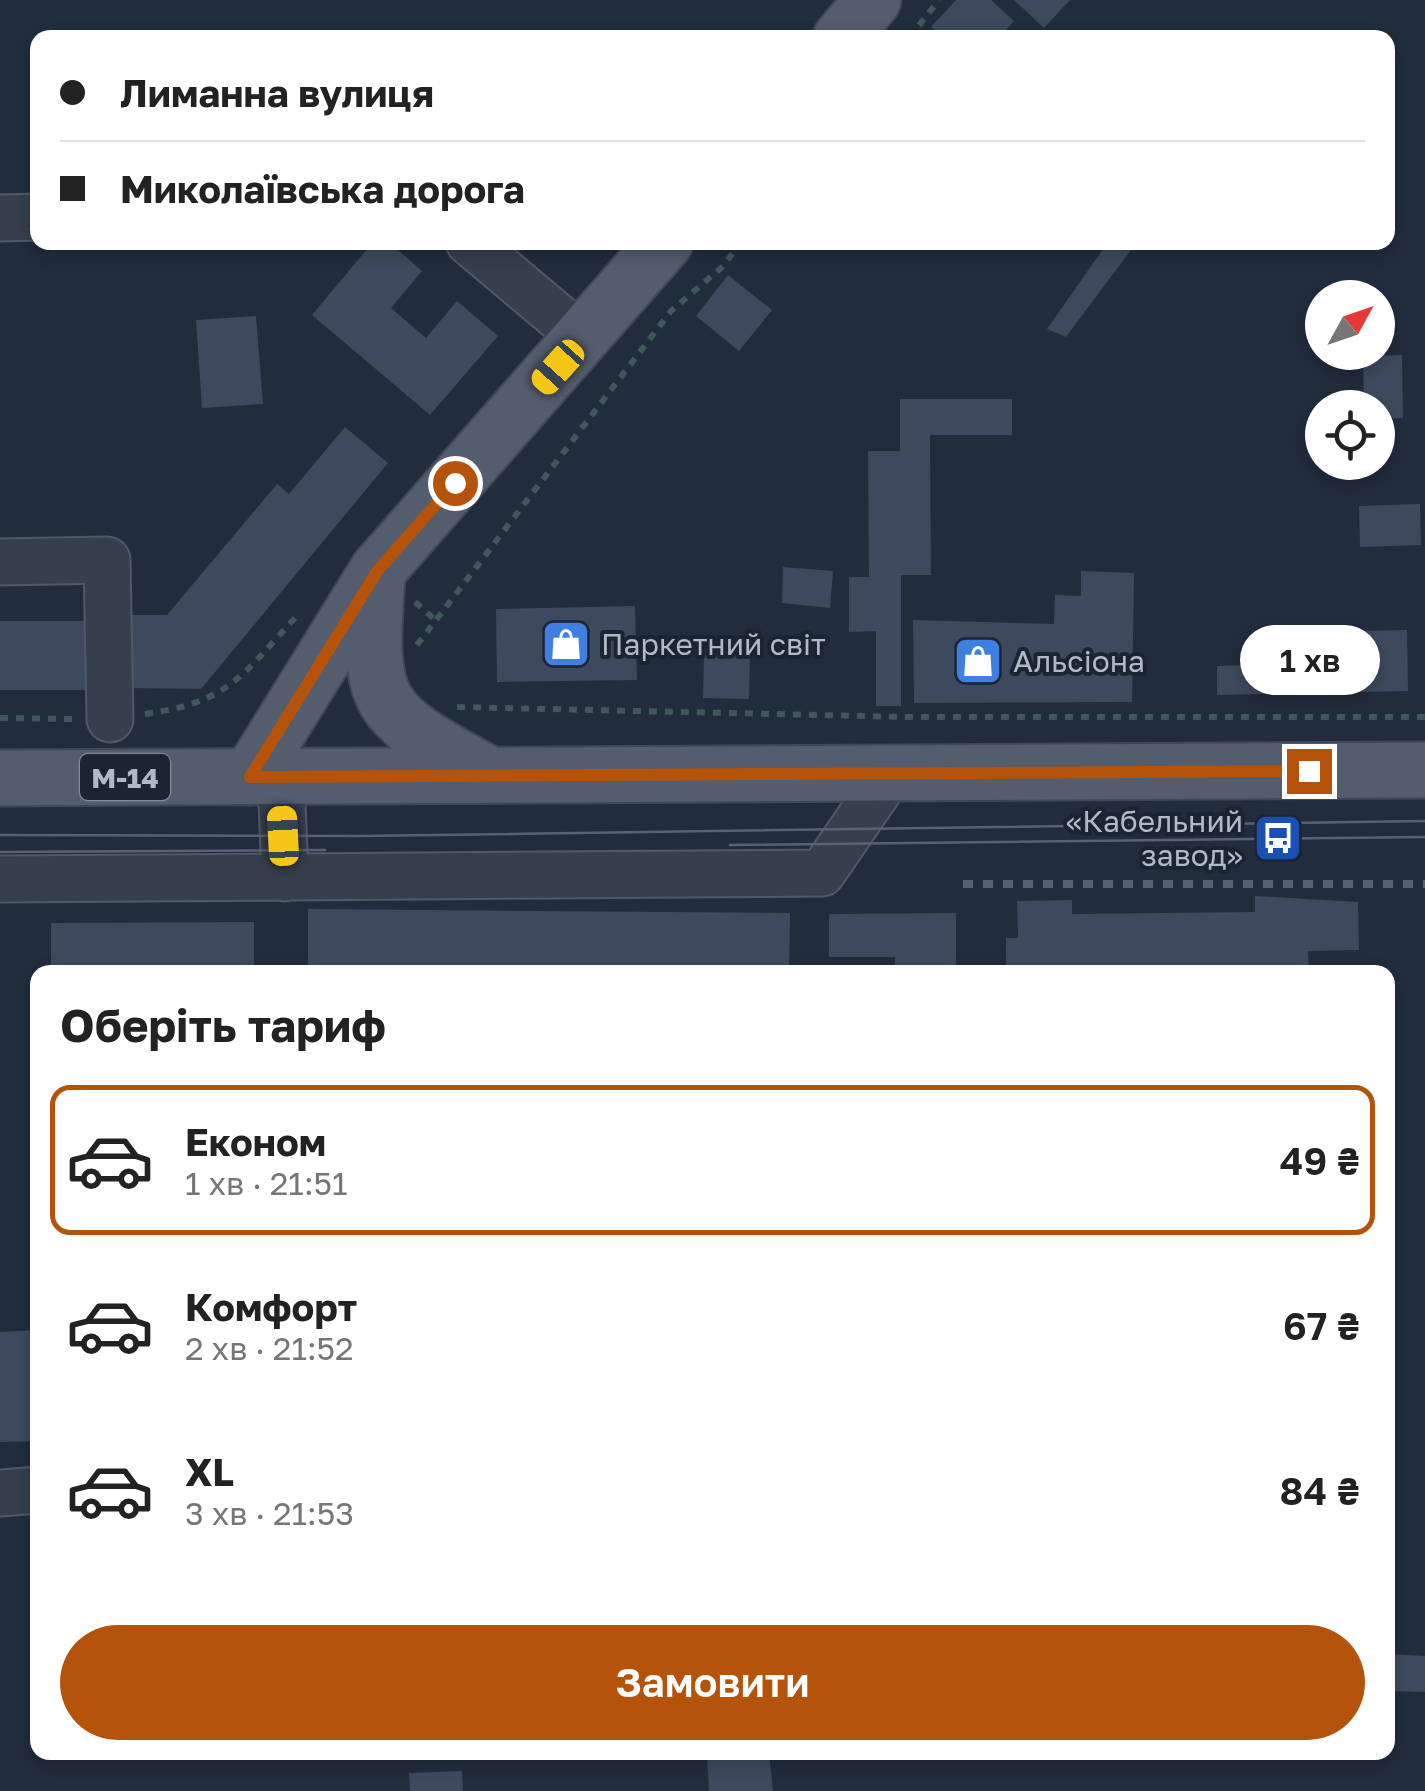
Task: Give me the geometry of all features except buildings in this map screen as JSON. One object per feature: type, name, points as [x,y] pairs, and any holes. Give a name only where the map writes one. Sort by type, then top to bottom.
[{"type":"main road","points":[[848,30],[873,0]]},
{"type":"main road","points":[[266,777],[378,570],[658,250]]},
{"type":"main road","points":[[378,570],[372,670],[384,701],[412,732],[492,776]]},
{"type":"main road","name":"М-14","points":[[0,778],[1425,770]]},
{"type":"street","points":[[0,218],[30,217]]},
{"type":"street","points":[[479,250],[584,338]]},
{"type":"street","points":[[0,562],[108,560],[110,719]]},
{"type":"street","points":[[0,879],[822,874],[890,774]]},
{"type":"street","points":[[266,777],[285,878]]},
{"type":"street","points":[[0,1493],[30,1491]]},
{"type":"path","points":[[916,30],[940,0]]},
{"type":"path","points":[[416,660],[416,646],[426,627],[670,311],[735,250]]},
{"type":"path","points":[[450,706],[928,717],[1425,717]]},
{"type":"tram line","points":[[0,835],[359,836],[1425,821]]},
{"type":"tram line","points":[[730,845],[1425,837]]},
{"type":"tram line","points":[[0,852],[325,850]]},
{"type":"railway","points":[[963,884],[1425,884]]},
{"type":"place","name":"Паркетний світ","points":[[566,644]]},
{"type":"place","name":"Альсіона","points":[[978,661]]},
{"type":"place","name":"«Кабельний завод»","points":[[1278,838]]},
{"type":"route","points":[[455,483],[378,570],[250,777],[1309,771]]}]
